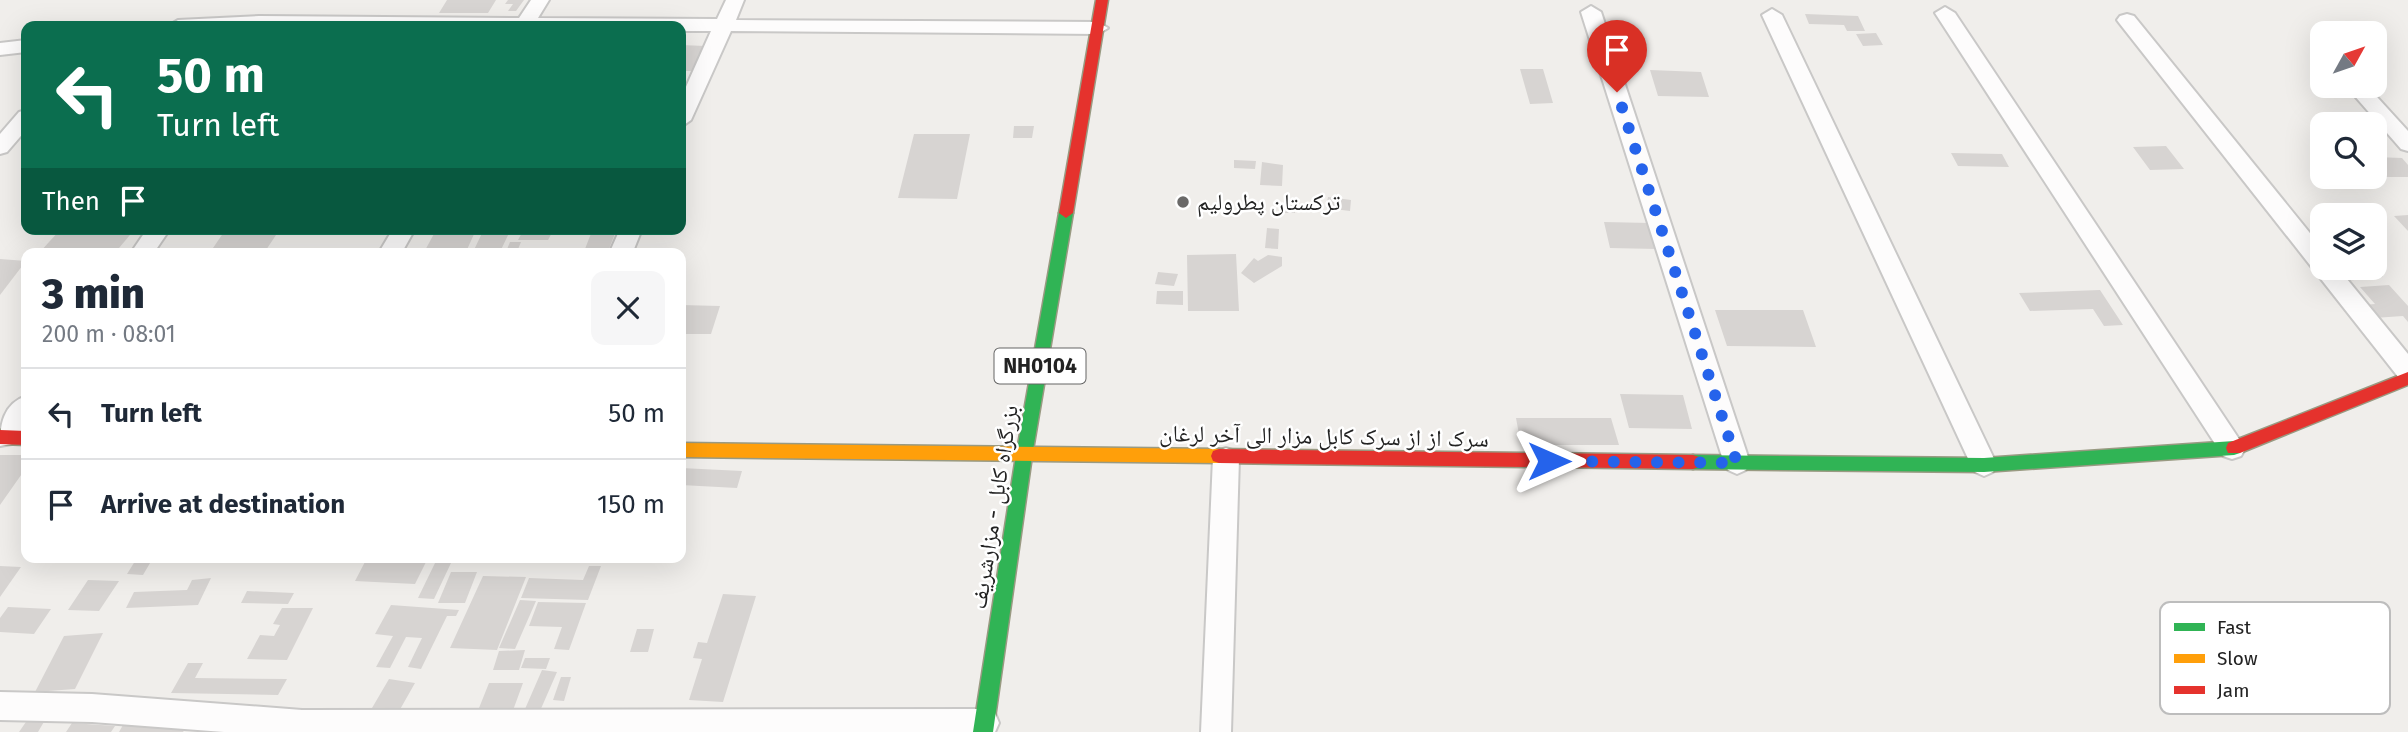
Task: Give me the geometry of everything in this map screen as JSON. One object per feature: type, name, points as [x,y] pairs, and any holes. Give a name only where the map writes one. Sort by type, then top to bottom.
[{"type":"main road","name":"بزرگراه کابل - مزارشریف","points":[[983,728],[1024,456],[1102,0]]},
{"type":"main road","name":"سرک از از سرک کابل مزار الی آخر لرغان","points":[[686,450],[1984,466],[2232,449],[2408,378]]},
{"type":"street","points":[[527,21],[540,0]]},
{"type":"street","points":[[686,109],[735,0]]},
{"type":"street","points":[[1591,12],[1737,463]]},
{"type":"street","points":[[1945,13],[2232,449]]},
{"type":"street","points":[[1772,15],[1984,466]]},
{"type":"street","points":[[2127,20],[2310,249]]},
{"type":"street","points":[[686,26],[1098,28]]},
{"type":"street","points":[[0,49],[21,47]]},
{"type":"street","points":[[2367,98],[2408,144]]},
{"type":"street","points":[[0,146],[21,123]]},
{"type":"street","points":[[2335,280],[2408,371]]},
{"type":"street","points":[[10,437],[21,416]]},
{"type":"street","points":[[1216,732],[1226,458]]},
{"type":"street","points":[[0,706],[92,708],[302,724],[983,728]]},
{"type":"building","points":[[447,0],[496,0],[488,13],[439,13]]},
{"type":"building","points":[[508,0],[524,0],[516,11],[508,11],[513,4],[505,4]]},
{"type":"building","points":[[1805,14],[1858,16],[1865,31],[1847,31],[1844,25],[1809,24]]},
{"type":"building","points":[[1876,33],[1883,45],[1863,46],[1856,34]]},
{"type":"building","points":[[686,45],[705,46],[693,71],[686,71]]},
{"type":"building","points":[[1520,69],[1543,69],[1553,103],[1530,104]]},
{"type":"building","points":[[1650,70],[1701,72],[1709,97],[1658,96]]},
{"type":"building","points":[[1014,126],[1034,126],[1032,138],[1013,138]]},
{"type":"building","points":[[914,134],[970,134],[957,199],[898,198]]},
{"type":"building","points":[[2166,146],[2184,169],[2150,170],[2133,147]]},
{"type":"building","points":[[1951,153],[2002,154],[2009,167],[1958,166]]},
{"type":"building","points":[[2387,157],[2402,158],[2408,165],[2408,177],[2387,177]]},
{"type":"building","points":[[1234,160],[1256,161],[1255,169],[1234,168]]},
{"type":"building","points":[[1262,162],[1283,165],[1282,186],[1260,185]]},
{"type":"building","points":[[1328,197],[1351,200],[1350,211],[1326,208]]},
{"type":"building","points":[[1280,205],[1294,205],[1295,213],[1281,213]]},
{"type":"building","points":[[2408,215],[2408,231],[2394,216]]},
{"type":"building","points":[[1604,222],[1650,223],[1657,249],[1610,248]]},
{"type":"building","points":[[1267,228],[1279,229],[1278,249],[1265,248]]},
{"type":"building","points":[[55,235],[130,235],[119,248],[44,248]]},
{"type":"building","points":[[222,235],[276,235],[267,248],[213,248]]},
{"type":"building","points":[[433,235],[474,235],[468,248],[426,248]]},
{"type":"building","points":[[481,235],[508,235],[502,248],[475,248]]},
{"type":"building","points":[[521,235],[551,235],[548,240],[518,240]]},
{"type":"building","points":[[590,235],[614,235],[609,248],[585,248]]},
{"type":"building","points":[[510,242],[521,242],[518,248],[508,248]]},
{"type":"building","points":[[1236,254],[1239,311],[1188,311],[1187,255]]},
{"type":"building","points":[[1268,255],[1282,257],[1282,266],[1254,283],[1241,273],[1254,258],[1258,261]]},
{"type":"building","points":[[0,259],[21,261],[21,268],[0,295]]},
{"type":"building","points":[[1158,272],[1178,274],[1174,286],[1155,284]]},
{"type":"building","points":[[2389,285],[2408,306],[2408,322],[2403,316],[2374,318],[2362,305],[2375,304],[2360,287]]},
{"type":"building","points":[[2100,290],[2123,325],[2104,326],[2093,309],[2030,311],[2019,293]]},
{"type":"building","points":[[1157,291],[1183,291],[1183,305],[1156,304]]},
{"type":"building","points":[[686,305],[720,306],[711,334],[686,334]]},
{"type":"building","points":[[1715,310],[1803,310],[1816,347],[1727,346]]},
{"type":"building","points":[[1620,394],[1683,395],[1692,429],[1629,428]]},
{"type":"building","points":[[1516,418],[1611,418],[1619,445],[1521,445]]},
{"type":"building","points":[[0,455],[21,455],[21,475],[0,505]]},
{"type":"building","points":[[686,468],[742,471],[737,488],[686,485]]},
{"type":"building","points":[[134,563],[150,563],[143,575],[127,574]]},
{"type":"building","points":[[364,563],[426,563],[415,584],[355,581]]},
{"type":"building","points":[[435,563],[451,563],[434,599],[418,598]]},
{"type":"building","points":[[0,566],[21,567],[0,597]]},
{"type":"building","points":[[589,566],[601,566],[588,600],[521,598],[529,578],[583,580]]},
{"type":"building","points":[[451,572],[477,572],[465,603],[438,603]]},
{"type":"building","points":[[483,576],[526,577],[497,650],[450,648]]},
{"type":"building","points":[[211,578],[198,605],[126,608],[134,592],[187,590],[192,580]]},
{"type":"building","points":[[88,580],[119,581],[99,611],[68,610]]},
{"type":"building","points":[[247,591],[294,593],[288,604],[241,603]]},
{"type":"building","points":[[723,594],[756,596],[723,702],[689,700],[702,659],[693,658],[698,642],[707,643]]},
{"type":"building","points":[[520,600],[536,601],[515,649],[499,648]]},
{"type":"building","points":[[538,602],[586,603],[569,650],[554,649],[562,627],[529,626]]},
{"type":"building","points":[[391,605],[459,610],[456,616],[447,616],[421,669],[408,667],[422,638],[406,637],[390,668],[376,667],[393,636],[375,634]]},
{"type":"building","points":[[8,607],[51,609],[34,634],[0,632],[0,618]]},
{"type":"building","points":[[282,608],[313,608],[287,660],[247,659],[260,635],[274,636],[280,625],[273,624]]},
{"type":"building","points":[[637,629],[654,629],[648,652],[630,652]]},
{"type":"building","points":[[103,633],[75,689],[35,692],[64,636]]},
{"type":"building","points":[[525,650],[519,670],[493,670],[499,651]]},
{"type":"building","points":[[525,658],[550,658],[546,669],[521,668]]},
{"type":"building","points":[[188,663],[203,663],[195,678],[287,679],[278,695],[171,693]]},
{"type":"building","points":[[542,670],[557,672],[540,711],[525,709]]},
{"type":"building","points":[[561,677],[571,677],[564,701],[553,700]]},
{"type":"building","points":[[389,679],[415,683],[398,713],[372,708]]},
{"type":"building","points":[[489,683],[523,683],[512,713],[477,713]]},
{"type":"building","points":[[28,719],[45,720],[38,732],[19,732]]},
{"type":"building","points":[[72,723],[115,726],[111,732],[66,732]]},
{"type":"building","points":[[123,725],[185,729],[183,732],[119,732]]},
{"type":"traffic: fast","points":[[983,732],[1024,456],[1066,213]]},
{"type":"traffic: fast","points":[[1693,462],[1984,465],[2234,448]]},
{"type":"traffic: slow","points":[[686,450],[1219,456]]},
{"type":"traffic: jam","points":[[1066,213],[1102,0]]},
{"type":"traffic: jam","points":[[2234,448],[2408,378]]},
{"type":"traffic: jam","points":[[0,437],[21,438]]},
{"type":"traffic: jam","points":[[1219,456],[1693,462]]},
{"type":"place","name":"ترکستان پطرولیم","points":[[1183,202]]},
{"type":"route","points":[[1549,461],[1737,463],[1617,92]]}]
